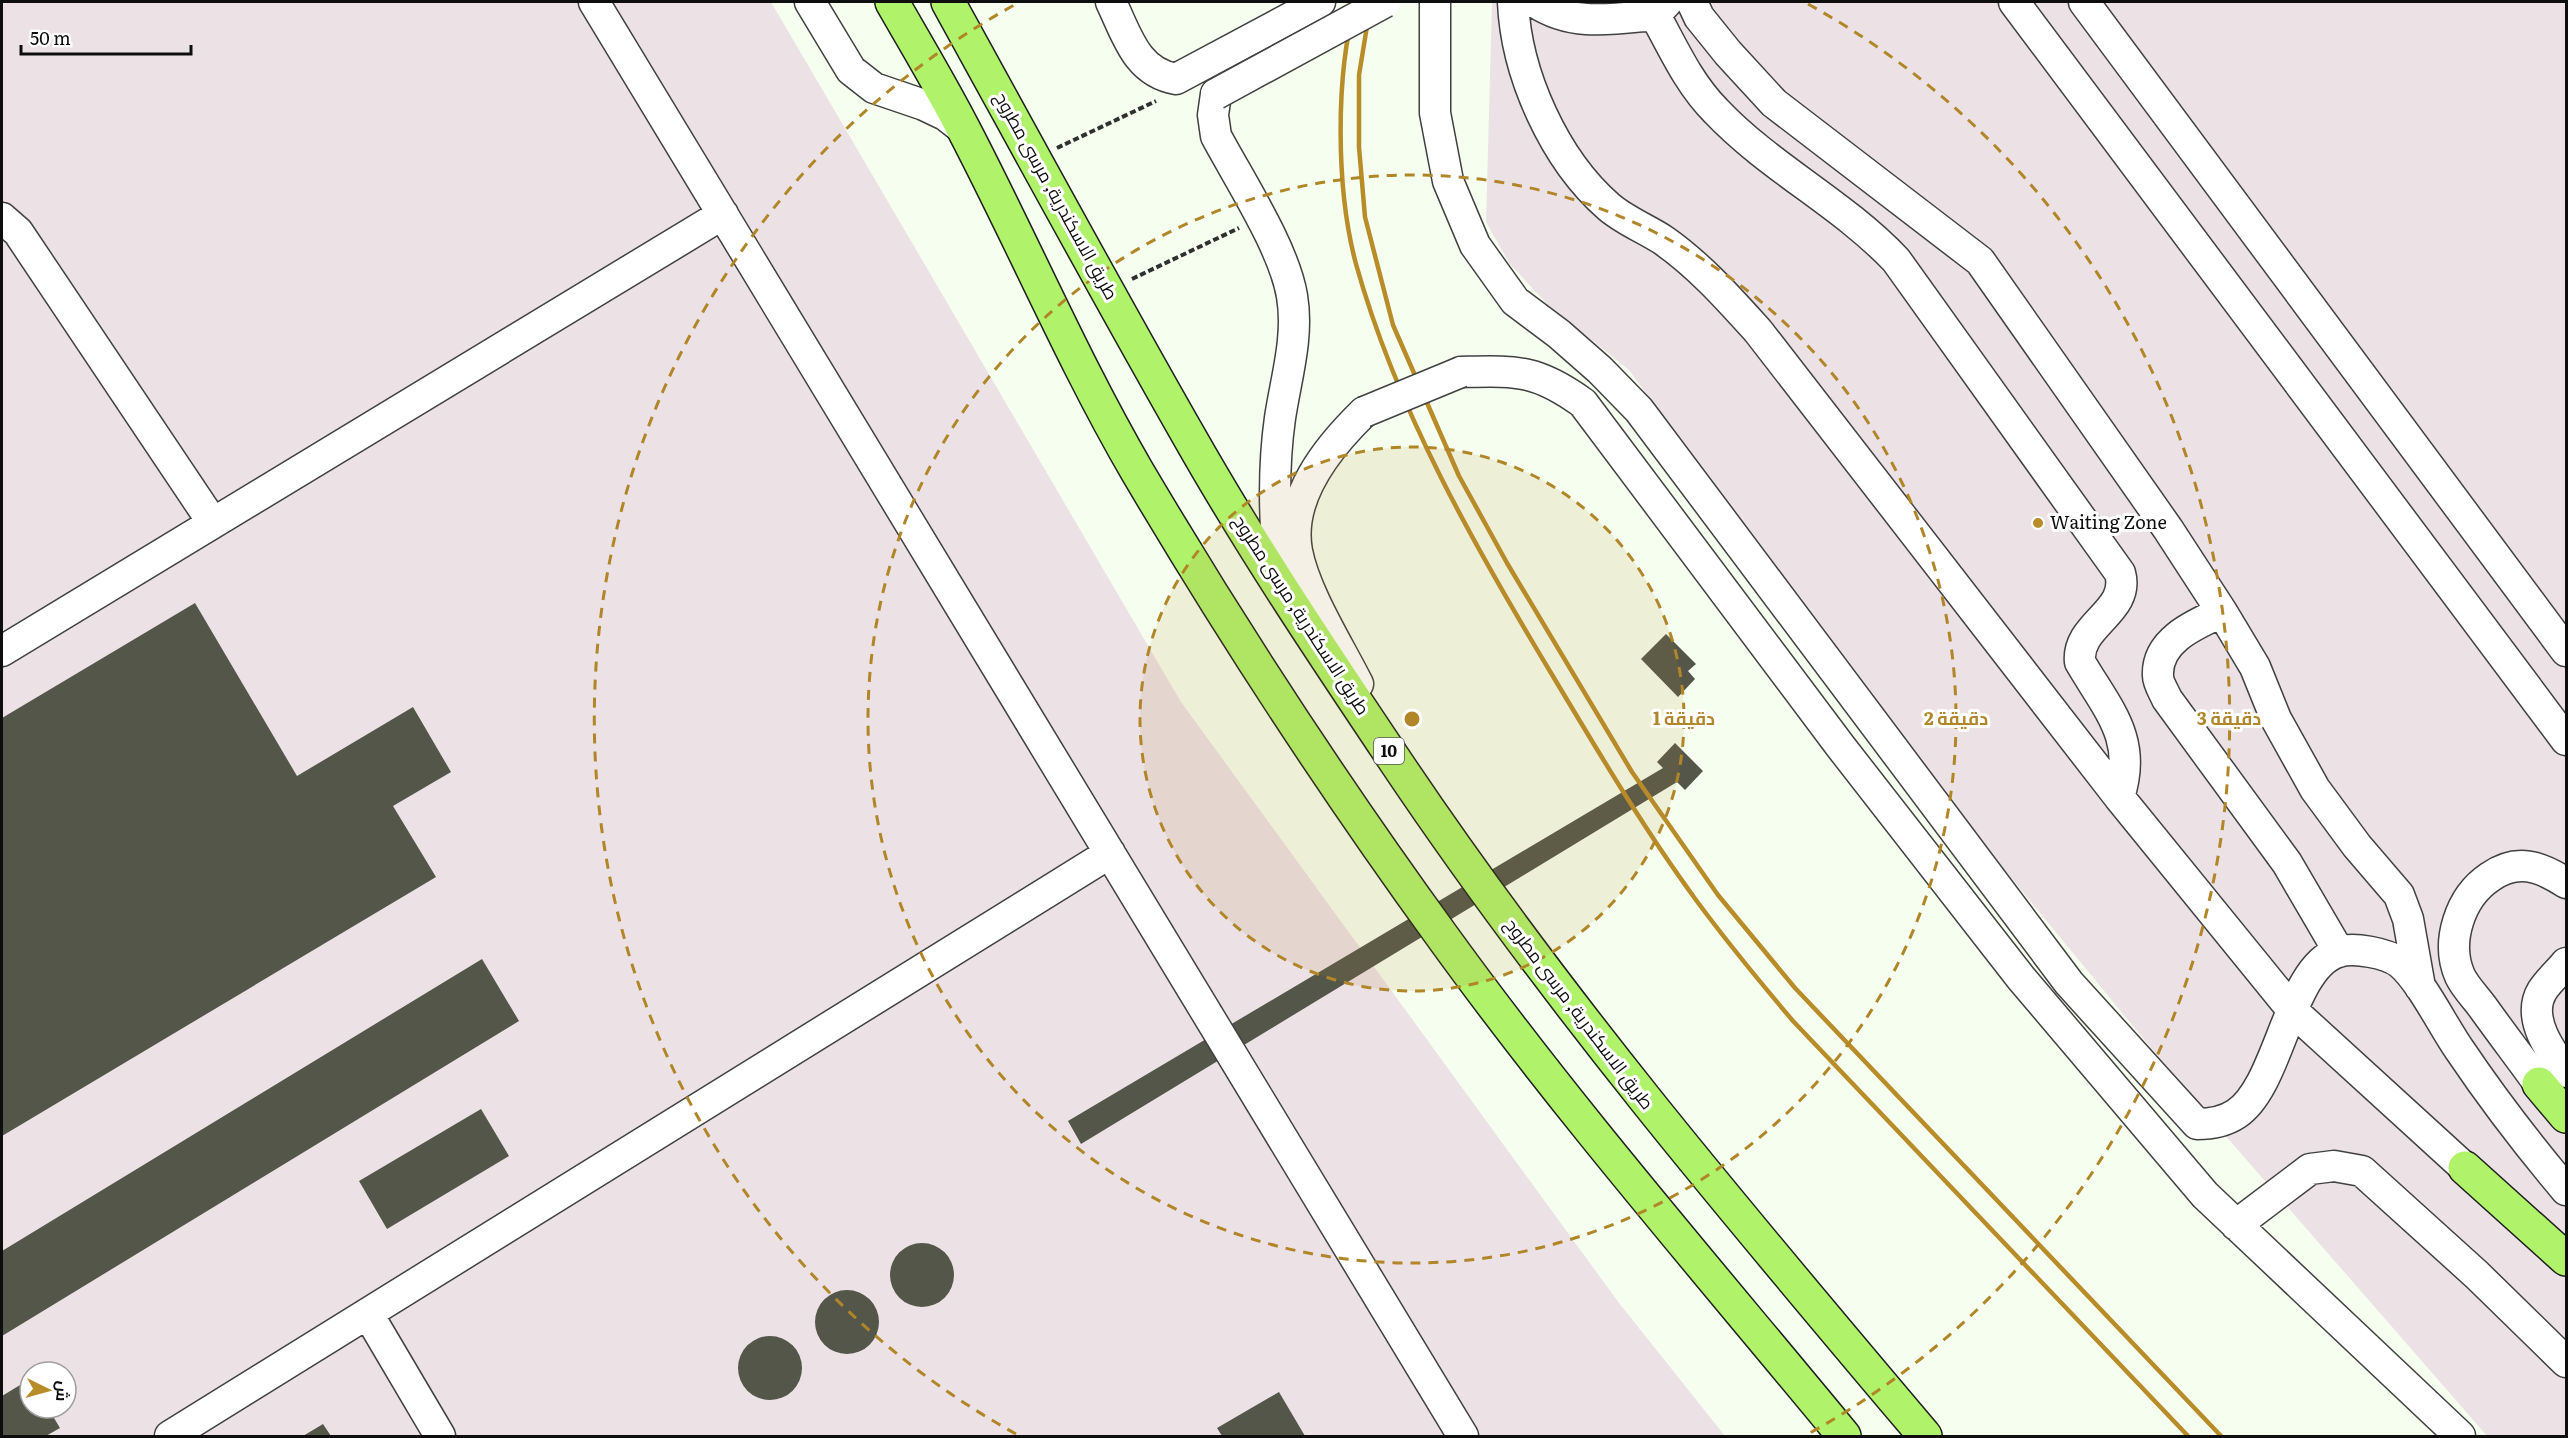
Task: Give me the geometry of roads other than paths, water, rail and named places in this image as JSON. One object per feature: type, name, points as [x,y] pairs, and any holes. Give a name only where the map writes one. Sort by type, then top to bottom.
[{"type":"main road","points":[[892,2],[963,129],[1055,315],[1136,468],[1233,626],[1347,801],[1443,937],[1544,1070],[1844,1437]]},
{"type":"main road","name":"طريق الاسكندرية, مرسى مطروح","points":[[948,2],[1191,440],[1280,586],[1398,765],[1493,901],[1592,1034],[1695,1163],[1925,1437]]},
{"type":"main road","points":[[2553,1078],[2566,1116]]},
{"type":"main road","points":[[2465,1167],[2566,1259]]},
{"type":"street","points":[[594,2],[1463,1437]]},
{"type":"street","points":[[810,2],[851,70],[874,88],[924,105],[945,115],[963,129]]},
{"type":"street","points":[[1111,2],[1144,64],[1159,76],[1176,79],[1320,2]]},
{"type":"street","points":[[1280,418],[1274,297],[1264,264],[1195,130],[1194,121],[1200,103],[1385,2]]},
{"type":"street","points":[[1435,2],[1435,113],[1448,181],[1475,245],[1515,301],[1559,334],[1600,370],[1639,410],[2069,983],[2197,1125],[2224,1120],[2246,1106],[2253,1096],[2306,984],[2321,963],[2339,952],[2370,953],[2400,963],[2499,1105],[2566,1190]]},
{"type":"street","points":[[1513,2],[1529,85],[1561,152],[1609,207],[1664,241],[1714,283],[1758,331],[2119,797],[2293,1011],[2465,1167]]},
{"type":"street","points":[[1535,2],[1573,18],[1588,11],[1661,8],[1696,86],[1714,110],[1743,137],[1861,227],[1896,260],[2120,573],[2122,588],[2118,602],[2083,640],[2079,655],[2080,662],[2121,733],[2126,765],[2119,797]]},
{"type":"street","points":[[1692,2],[1700,17],[1728,53],[1774,103],[1980,261],[2168,529],[2222,612],[2255,667],[2276,719],[2315,789],[2357,846],[2399,895],[2408,919],[2421,990]]},
{"type":"street","points":[[2014,2],[2566,740]]},
{"type":"street","points":[[2084,2],[2566,651]]},
{"type":"street","points":[[1278,23],[1293,53]]},
{"type":"street","points":[[1216,94],[1213,115],[1216,136],[1282,261],[1292,297],[1294,337],[1280,418],[1274,505],[1280,586]]},
{"type":"street","points":[[2,651],[723,214]]},
{"type":"street","points":[[2,218],[18,232],[213,523]]},
{"type":"street","points":[[1398,765],[1306,579],[1297,550],[1299,513],[1308,485],[1328,449],[1364,412],[1461,372],[1529,374],[1557,384],[1583,403],[1840,747],[2021,978],[2205,1195],[2460,1437]]},
{"type":"street","points":[[2222,612],[2187,629],[2169,645],[2159,663],[2158,678],[2167,699],[2287,863],[2339,952]]},
{"type":"street","points":[[170,1437],[1110,854]]},
{"type":"street","points":[[2553,1078],[2460,976],[2455,948],[2459,919],[2473,893],[2499,871],[2515,865],[2529,867],[2566,882]]},
{"type":"street","points":[[2553,1078],[2538,1019],[2538,1005],[2541,992],[2566,963]]},
{"type":"street","points":[[2236,1225],[2310,1169],[2334,1166],[2362,1171],[2477,1275],[2566,1362]]},
{"type":"street","points":[[368,1314],[440,1437]]},
{"type":"railway","points":[[1356,2],[1349,31],[1341,97],[1345,202],[1356,264],[1373,319],[1416,425],[1467,528],[1524,629],[1640,818],[1696,900],[1744,962],[1793,1021],[2188,1436]]},
{"type":"railway","points":[[1371,2],[1359,75],[1359,147],[1365,217],[1393,325],[1459,476],[1507,563],[1632,772],[1718,895],[1795,988],[2221,1436]]},
{"type":"place","name":"Waiting Zone","points":[[2038,523]]}]
